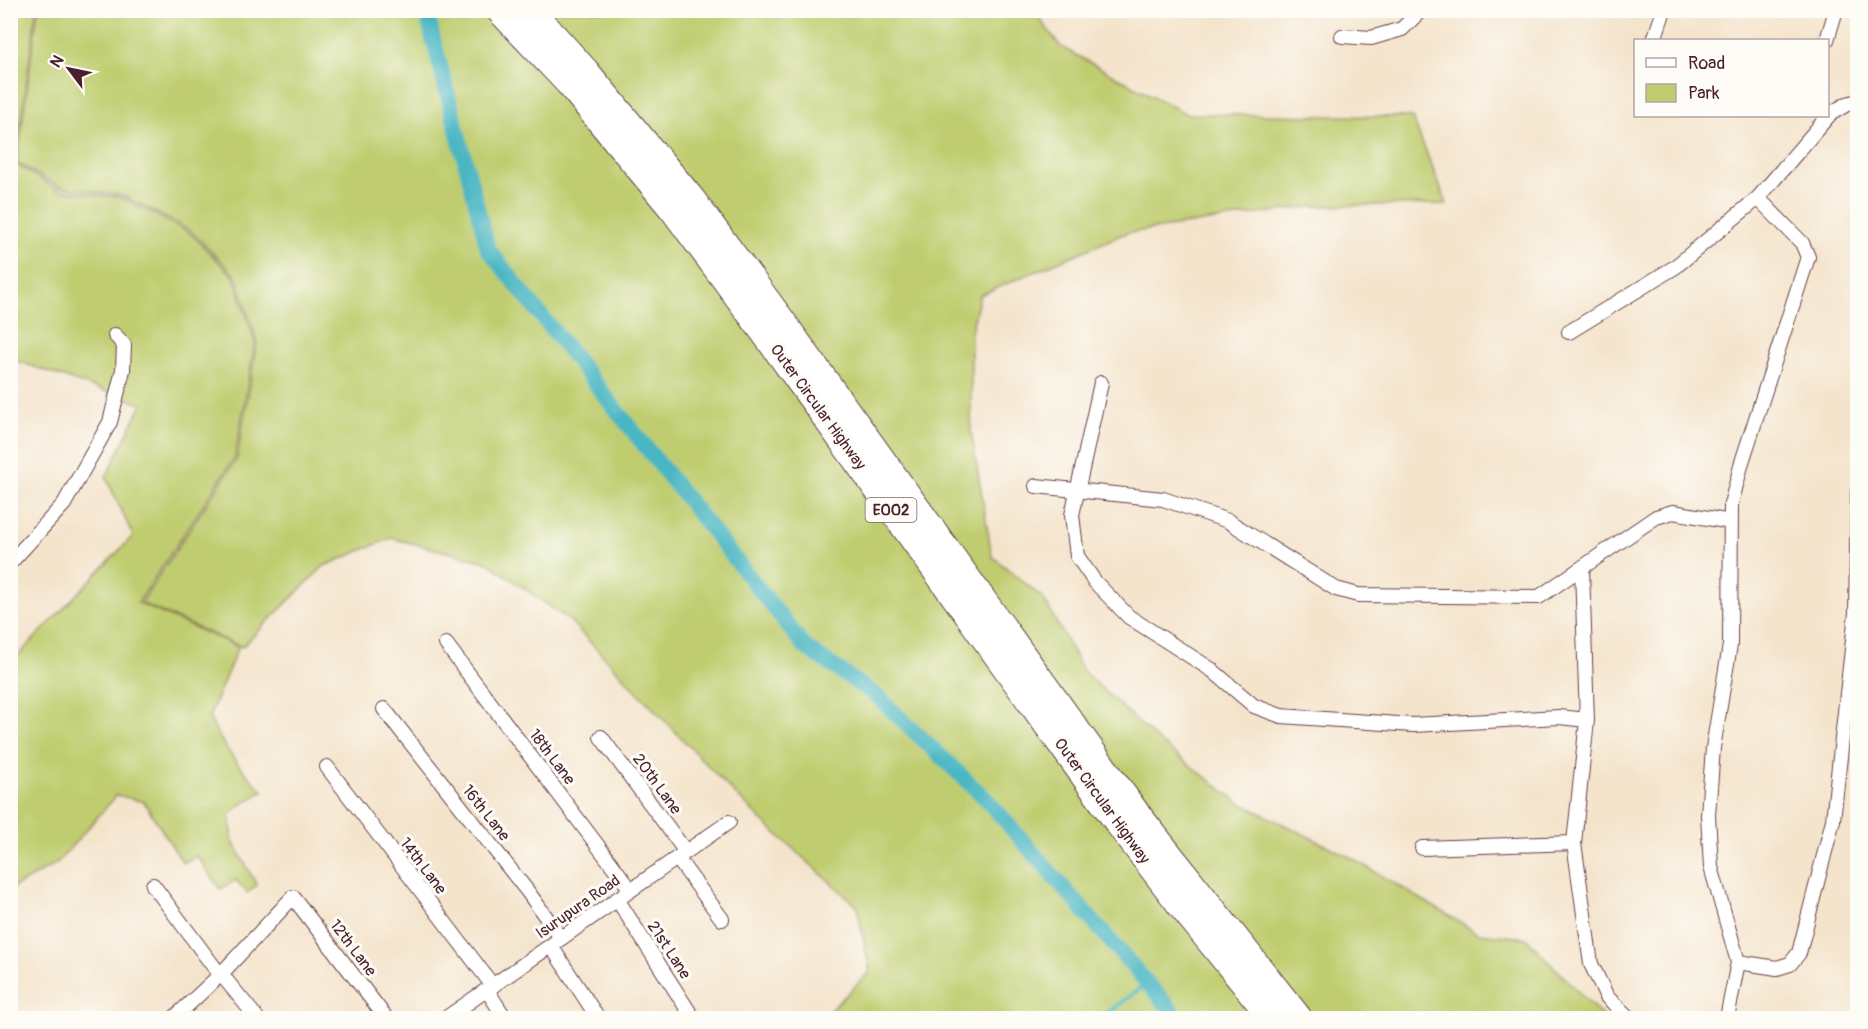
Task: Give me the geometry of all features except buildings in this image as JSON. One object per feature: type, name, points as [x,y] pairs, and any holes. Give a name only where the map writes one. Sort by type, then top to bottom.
[{"type":"highway","name":"Outer Circular Highway","points":[[499,10],[569,84],[673,210],[1119,825],[1184,910],[1272,1018]]},
{"type":"highway","name":"Outer Circular Highway","points":[[531,10],[586,71],[692,199],[1136,812],[1299,1018]]},
{"type":"street","points":[[1342,36],[1371,38],[1402,29],[1421,10]]},
{"type":"street","points":[[1654,39],[1664,10]]},
{"type":"street","points":[[1827,39],[1836,10]]},
{"type":"street","points":[[1829,111],[1857,101]]},
{"type":"street","points":[[1569,332],[1675,267],[1758,198],[1824,117]]},
{"type":"street","points":[[1727,1018],[1738,962],[1711,867],[1708,815],[1713,748],[1730,645],[1731,504],[1742,462],[1808,257],[1802,243],[1758,198]]},
{"type":"street","points":[[10,563],[64,504],[110,422],[123,370],[124,345],[115,335]]},
{"type":"street","points":[[1101,383],[1072,515],[1077,556],[1095,582],[1129,617],[1212,670],[1254,706],[1281,716],[1413,725],[1559,717],[1587,720]]},
{"type":"street","points":[[1036,486],[1163,499],[1228,520],[1336,589],[1358,595],[1539,597],[1656,516],[1673,512],[1731,522]]},
{"type":"street","points":[[1738,962],[1777,968],[1790,964],[1799,953],[1833,820],[1851,727],[1856,613],[1857,491]]},
{"type":"street","points":[[1582,568],[1587,720],[1574,843],[1591,964],[1607,997],[1629,1018]]},
{"type":"street","name":"18th Lane","points":[[447,644],[631,890]]},
{"type":"street","name":"16th Lane","points":[[384,709],[528,892],[598,1018]]},
{"type":"street","name":"20th Lane","points":[[601,737],[682,855],[722,919]]},
{"type":"street","name":"14th Lane","points":[[327,767],[490,988],[505,1018]]},
{"type":"street","name":"Isurupura Road","points":[[446,1018],[729,822]]},
{"type":"street","points":[[1422,848],[1574,843]]},
{"type":"street","points":[[153,885],[220,975],[257,1018]]},
{"type":"street","name":"12th Lane","points":[[220,975],[293,897],[386,1018]]},
{"type":"street","name":"21st Lane","points":[[617,899],[693,1018]]},
{"type":"street","points":[[174,1018],[220,975]]},
{"type":"green space","points":[[38,10],[1034,11],[1061,47],[1186,114],[1412,117],[1447,204],[1314,206],[1126,233],[980,295],[971,332],[971,431],[992,556],[1043,598],[1084,672],[1162,744],[1240,803],[1350,857],[1478,933],[1526,938],[1604,1018],[822,1018],[870,972],[857,906],[726,785],[570,621],[487,562],[391,538],[324,566],[242,647],[141,603],[237,458],[257,342],[236,276],[191,231],[124,196],[60,187],[17,163]]},
{"type":"green space","points":[[11,11],[36,11],[15,164],[59,190],[123,198],[190,233],[234,277],[255,342],[235,457],[138,603],[238,647],[209,717],[232,757],[263,791],[239,806],[230,815],[233,842],[257,885],[247,893],[236,880],[220,889],[197,856],[183,863],[144,802],[117,795],[57,863],[11,889],[11,663],[133,536],[106,477],[142,404],[11,359]]},
{"type":"waterway","points":[[429,10],[427,15],[488,249],[805,647],[878,697],[986,799],[1178,1018]]},
{"type":"waterway","points":[[1101,1018],[1147,983]]}]
